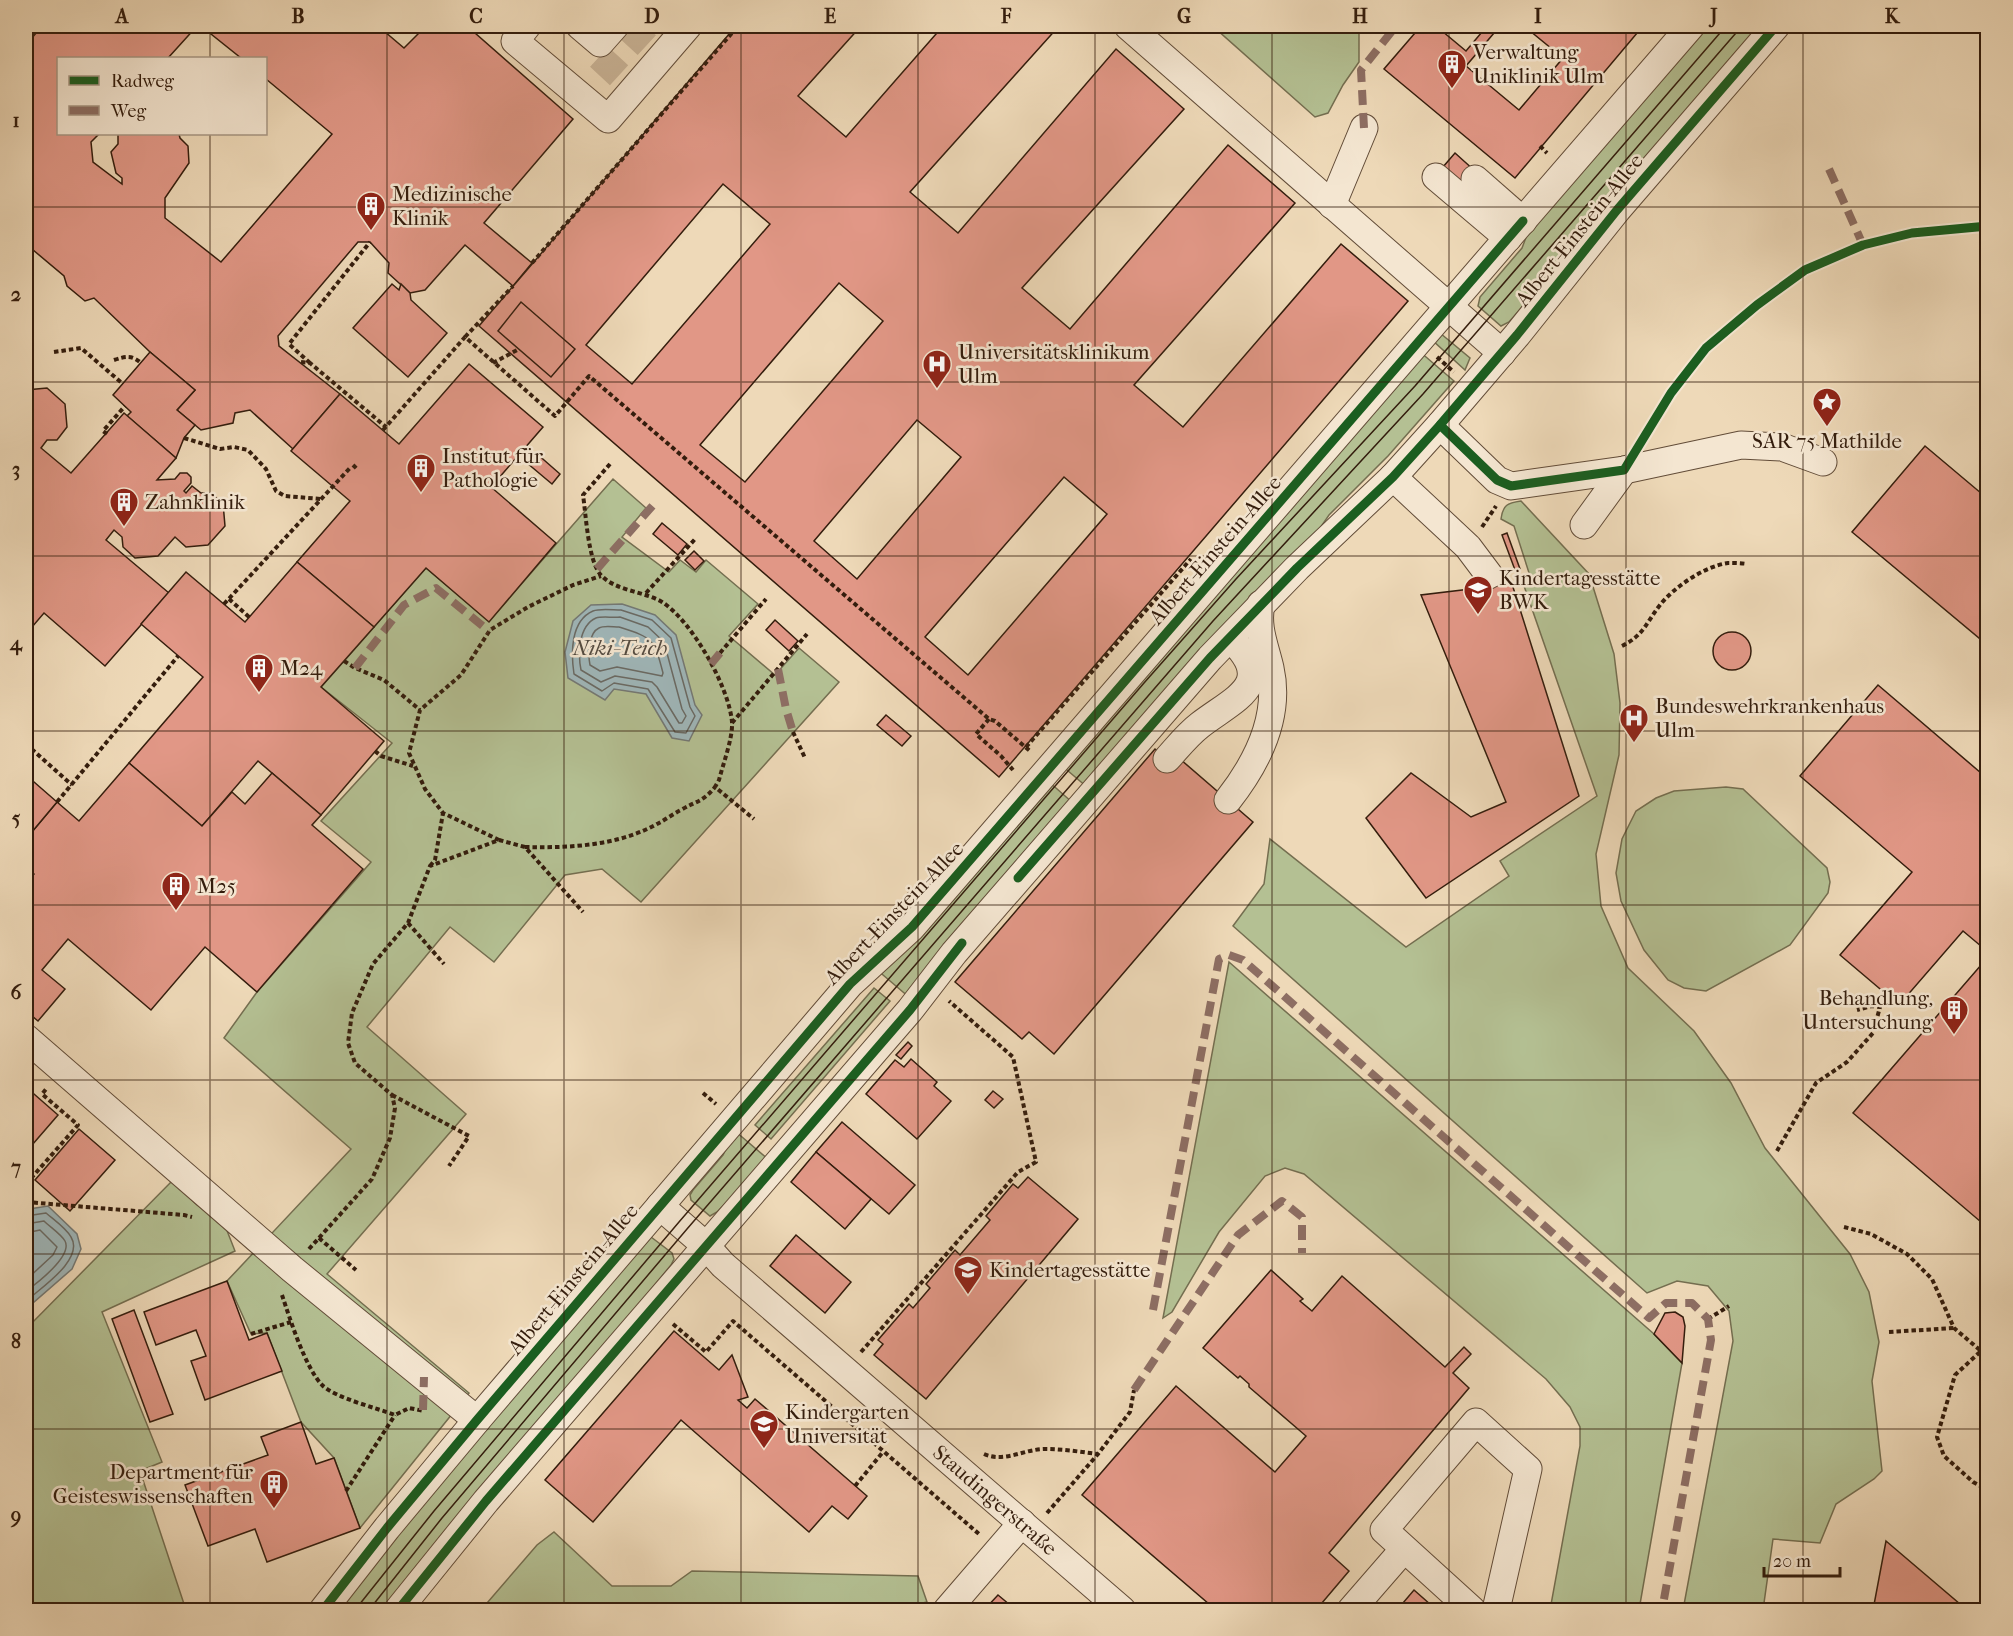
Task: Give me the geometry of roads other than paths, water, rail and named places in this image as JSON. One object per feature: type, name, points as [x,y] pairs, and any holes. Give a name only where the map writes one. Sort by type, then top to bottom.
[{"type":"street","points":[[527,26],[514,41],[608,119],[688,26]]},
{"type":"street","points":[[580,26],[600,43],[615,26]]},
{"type":"street","points":[[1128,26],[1502,353]]},
{"type":"street","name":"Albert-Einstein-Allee","points":[[323,1611],[387,1528],[477,1420],[850,984],[912,927],[1691,26]]},
{"type":"street","name":"Albert-Einstein-Allee","points":[[398,1611],[486,1501],[910,1010],[939,970],[1018,878],[1261,604],[1393,477],[1440,425],[1502,353],[1617,210],[1776,26]]},
{"type":"street","points":[[1332,205],[1364,128]]},
{"type":"street","points":[[1436,177],[1515,229]]},
{"type":"street","points":[[1475,179],[1515,229]]},
{"type":"street","points":[[1440,425],[1497,480],[1511,486],[1624,470],[1741,445],[1782,447],[1823,462]]},
{"type":"street","points":[[1584,525],[1624,470]]},
{"type":"street","points":[[1393,477],[1468,547],[1489,575]]},
{"type":"street","points":[[1228,800],[1254,764],[1263,743],[1271,713],[1273,685],[1260,630],[1261,604]]},
{"type":"street","points":[[1167,759],[1193,731],[1238,698],[1249,685],[1251,675],[1247,660],[1230,638]]},
{"type":"street","points":[[26,1038],[286,1281],[477,1420]]},
{"type":"street","name":"Staudingerstraße","points":[[660,1206],[705,1245],[723,1265],[854,1361],[1026,1528],[1122,1611]]},
{"type":"street","points":[[1472,1611],[1384,1530],[1476,1422],[1528,1469],[1496,1611]]},
{"type":"street","points":[[947,1611],[998,1551],[1026,1528]]},
{"type":"street","points":[[1351,1611],[1404,1549]]},
{"type":"water","name":"Niki-Teich","points":[[622,604],[655,615],[676,635],[695,705],[702,715],[689,741],[672,738],[646,694],[614,689],[605,700],[568,678],[565,652],[573,621],[591,605]]},
{"type":"water","points":[[48,1206],[77,1234],[81,1249],[72,1269],[34,1302],[26,1306],[26,1213],[29,1209]]},
{"type":"tunnel","points":[[600,76],[646,26]]},
{"type":"tram line","points":[[355,1610],[434,1511],[679,1222],[1144,683],[1236,579],[1415,386],[1726,26]]},
{"type":"tram line","points":[[369,1610],[442,1518],[687,1229],[1213,621],[1423,394],[1742,26]]},
{"type":"place","name":"Verwaltung Uniklinik Ulm","points":[[1452,90]]},
{"type":"place","name":"Medizinische Klinik","points":[[371,232]]},
{"type":"place","name":"Universitätsklinikum Ulm","points":[[937,390]]},
{"type":"place","name":"SAR 75 Mathilde","points":[[1827,428]]},
{"type":"place","name":"Institut für Pathologie","points":[[421,494]]},
{"type":"place","name":"Zahnklinik","points":[[124,528]]},
{"type":"place","name":"Kindertagesstätte BWK","points":[[1478,616]]},
{"type":"place","name":"M24","points":[[259,694]]},
{"type":"place","name":"Bundeswehrkrankenhaus Ulm","points":[[1634,744]]},
{"type":"place","name":"M25","points":[[176,912]]},
{"type":"place","name":"Behandlung, Untersuchung","points":[[1954,1036]]},
{"type":"place","name":"Kindertagesstätte","points":[[968,1296]]},
{"type":"place","name":"Kindergarten Universität","points":[[764,1450]]},
{"type":"place","name":"Department für Geisteswissenschaften","points":[[274,1510]]}]
